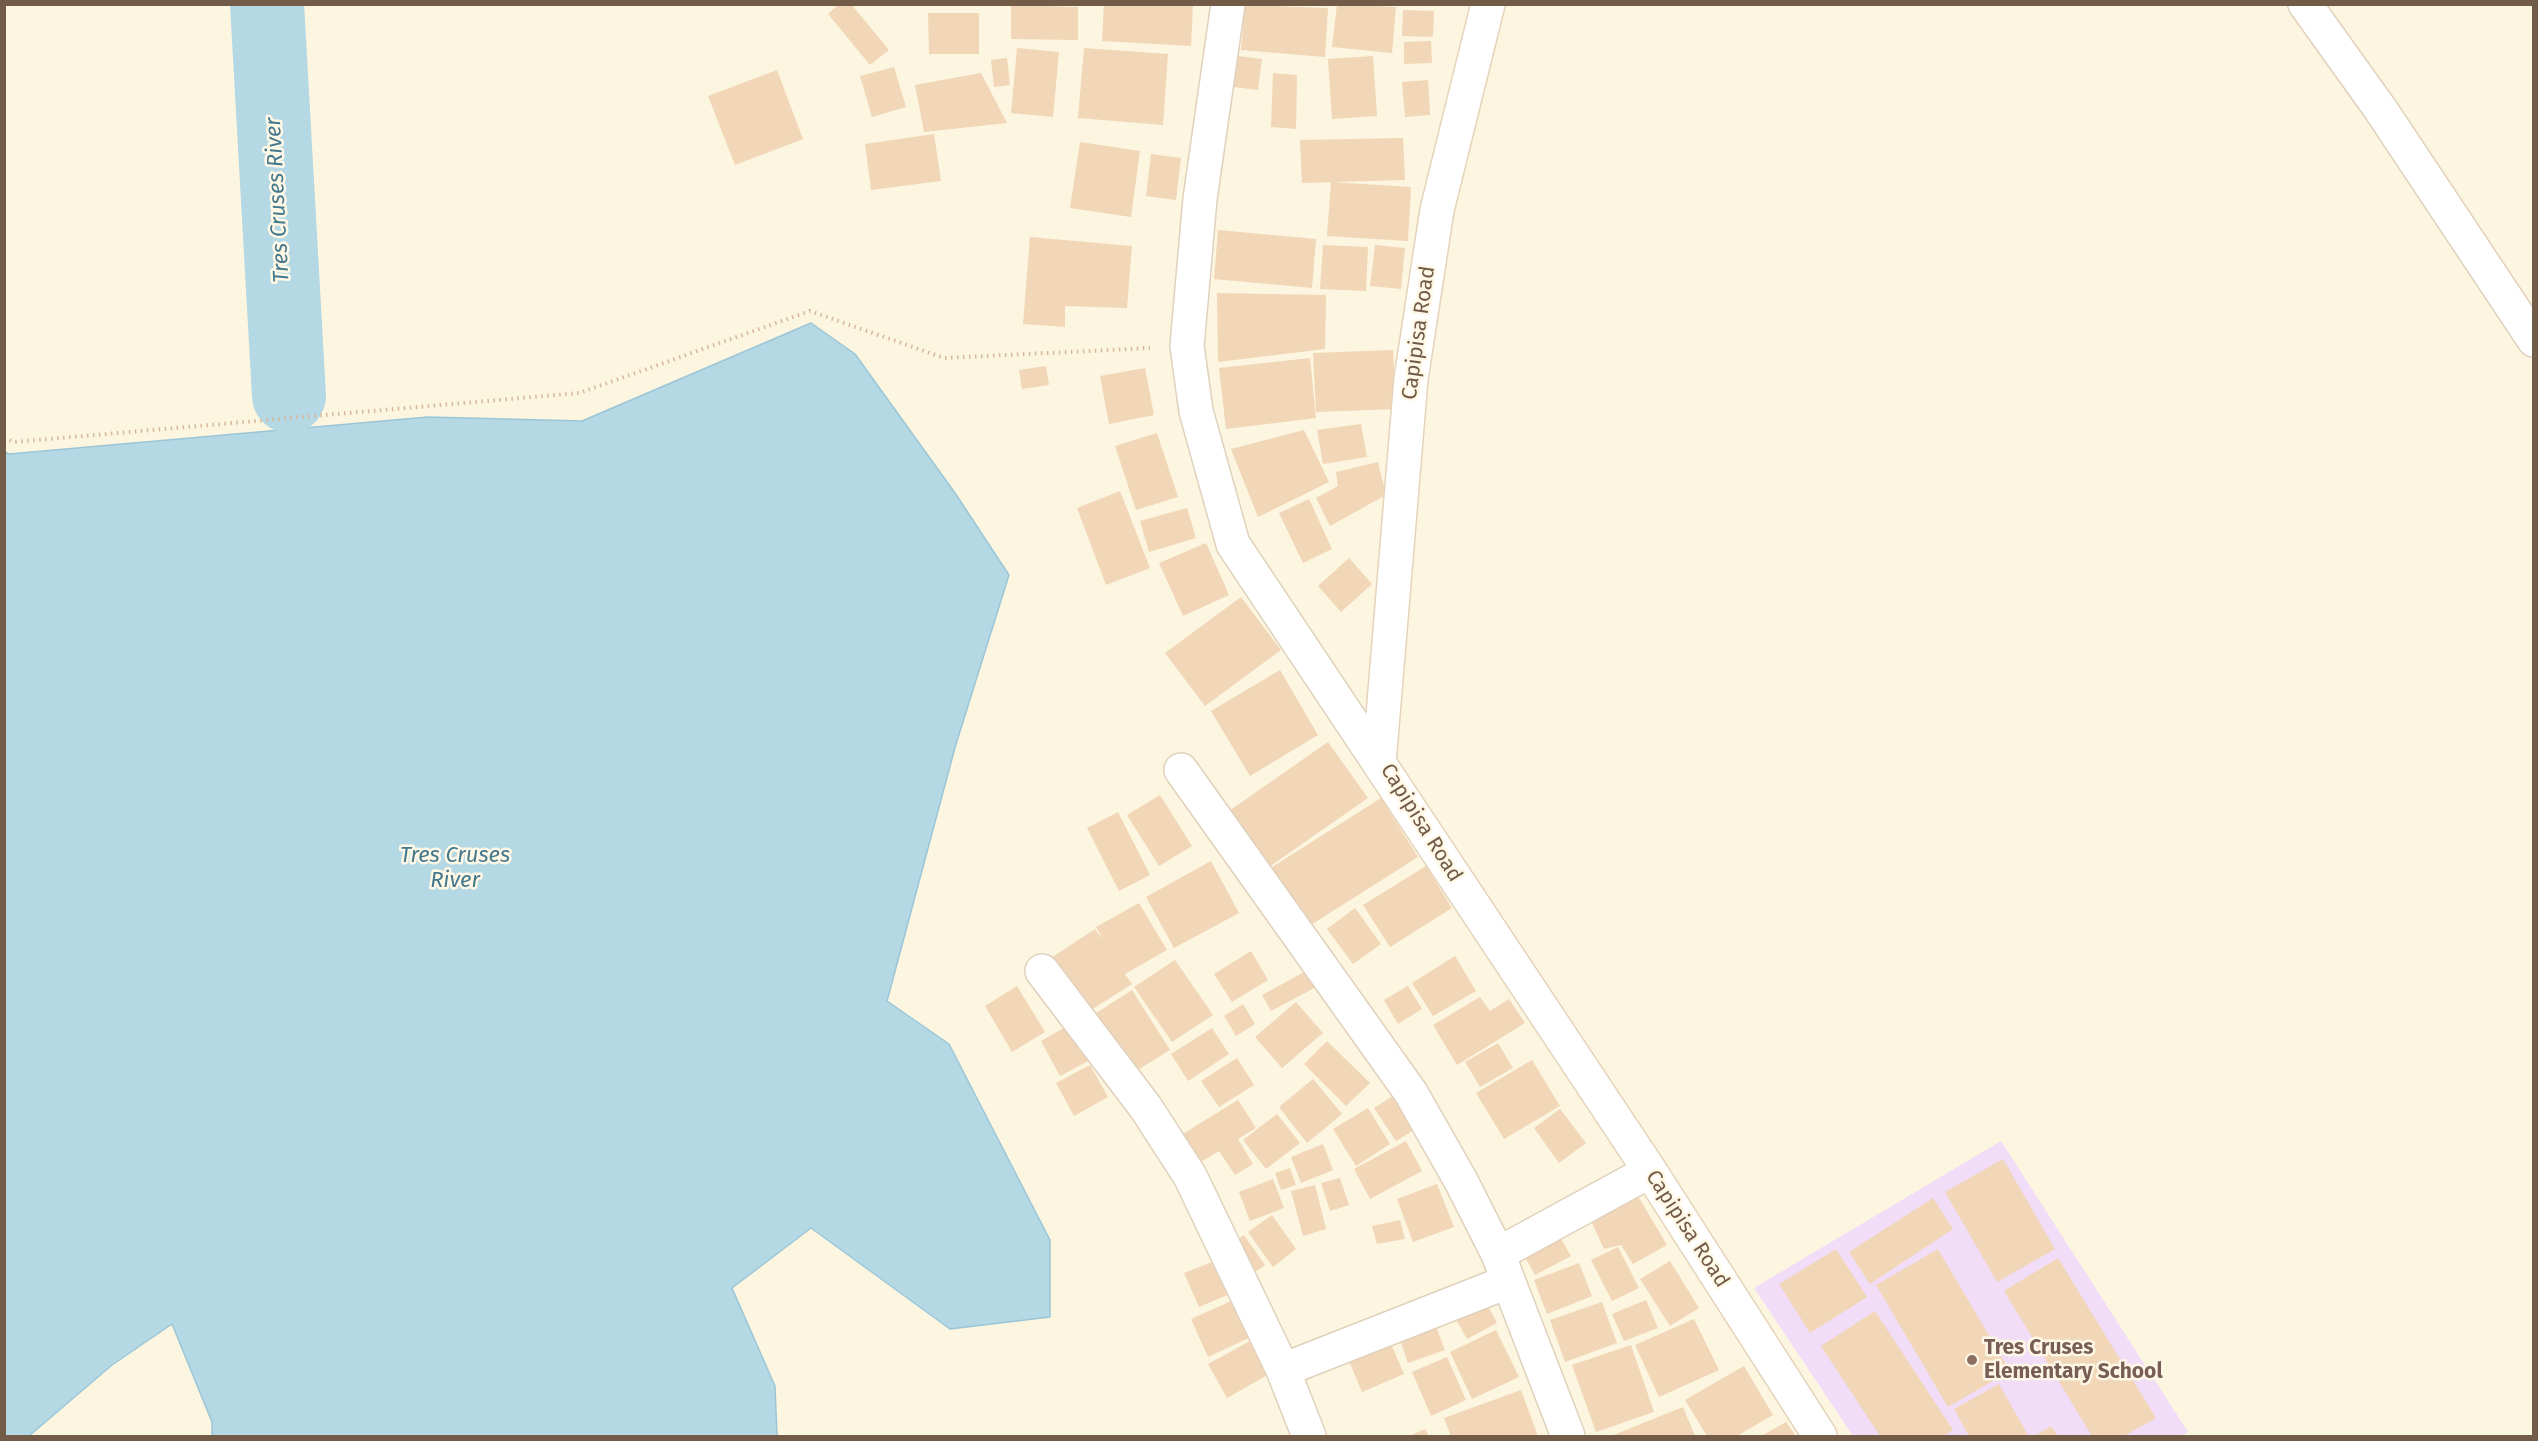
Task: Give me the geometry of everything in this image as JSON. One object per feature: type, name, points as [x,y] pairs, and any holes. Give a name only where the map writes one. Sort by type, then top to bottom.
[{"type":"street","points":[[1228,4],[1200,199],[1186,346],[1196,411],[1233,544],[1379,763]]},
{"type":"street","name":"Capipisa Road","points":[[1488,4],[1437,210],[1411,379],[1379,763],[1650,1171],[1820,1437]]},
{"type":"street","points":[[2305,4],[2381,110],[2534,340]]},
{"type":"street","points":[[1181,770],[1410,1093],[1461,1181],[1503,1268],[1568,1437]]},
{"type":"street","points":[[1042,971],[1146,1108],[1190,1176],[1283,1370],[1309,1437]]},
{"type":"street","points":[[1283,1370],[1503,1268],[1650,1171]]},
{"type":"path","points":[[4,438],[14,442],[579,393],[810,311],[944,358],[1186,346]]},
{"type":"shaded area","name":"Tres Cruses Elementary School","points":[[2001,1141],[2188,1432],[2181,1436],[1853,1436],[1754,1288]]},
{"type":"water","name":"Tres Cruses River","points":[[811,323],[855,354],[955,493],[1009,575],[956,744],[887,1001],[949,1044],[1050,1240],[1050,1317],[950,1329],[811,1228],[732,1288],[775,1386],[777,1436],[212,1436],[212,1422],[172,1324],[112,1365],[29,1436],[5,1436],[5,452],[9,454],[428,417],[582,421]]},
{"type":"building","points":[[839,4],[851,4],[889,50],[870,65],[828,14]]},
{"type":"building","points":[[1104,4],[1193,4],[1191,46],[1102,41]]},
{"type":"building","points":[[1337,4],[1396,7],[1392,53],[1332,47]]},
{"type":"building","points":[[1011,5],[1078,7],[1078,40],[1011,39]]},
{"type":"building","points":[[1245,5],[1328,8],[1325,57],[1241,50]]},
{"type":"building","points":[[1403,10],[1434,11],[1433,37],[1402,36]]},
{"type":"building","points":[[928,13],[979,13],[979,54],[929,54]]},
{"type":"building","points":[[1431,41],[1432,63],[1404,64],[1404,42]]},
{"type":"building","points":[[1017,48],[1059,52],[1053,117],[1011,113]]},
{"type":"building","points":[[1084,48],[1168,54],[1163,125],[1078,118]]},
{"type":"building","points":[[1238,56],[1262,59],[1258,90],[1234,87]]},
{"type":"building","points":[[1373,56],[1377,116],[1332,119],[1328,59]]},
{"type":"building","points":[[1007,58],[1010,85],[994,87],[991,60]]},
{"type":"building","points":[[894,67],[906,107],[872,117],[860,76]]},
{"type":"building","points":[[777,70],[803,139],[735,165],[708,96]]},
{"type":"building","points":[[981,73],[1007,123],[924,132],[915,85]]},
{"type":"building","points":[[1273,73],[1297,75],[1296,129],[1271,127]]},
{"type":"building","points":[[1428,80],[1430,115],[1405,117],[1402,82]]},
{"type":"building","points":[[934,134],[941,181],[871,190],[865,144]]},
{"type":"building","points":[[1403,138],[1405,180],[1302,183],[1300,140]]},
{"type":"building","points":[[1080,142],[1140,151],[1131,217],[1070,208]]},
{"type":"building","points":[[1151,154],[1181,158],[1176,200],[1146,196]]},
{"type":"building","points":[[1331,182],[1411,187],[1408,241],[1327,236]]},
{"type":"building","points":[[1218,230],[1316,239],[1312,288],[1214,279]]},
{"type":"building","points":[[1030,237],[1132,246],[1127,308],[1065,306],[1065,327],[1023,324]]},
{"type":"building","points":[[1323,245],[1368,247],[1366,291],[1320,289]]},
{"type":"building","points":[[1375,245],[1405,248],[1401,289],[1370,286]]},
{"type":"building","points":[[1217,293],[1326,295],[1325,349],[1218,362]]},
{"type":"building","points":[[1393,350],[1396,409],[1316,412],[1313,353]]},
{"type":"building","points":[[1310,358],[1316,418],[1226,429],[1219,368]]},
{"type":"building","points":[[1046,366],[1049,385],[1022,389],[1019,370]]},
{"type":"building","points":[[1145,368],[1154,415],[1109,424],[1100,376]]},
{"type":"building","points":[[1361,424],[1367,457],[1323,464],[1317,430]]},
{"type":"building","points":[[1304,430],[1329,482],[1258,517],[1231,449]]},
{"type":"building","points":[[1157,433],[1178,497],[1136,510],[1115,446]]},
{"type":"building","points":[[1378,462],[1386,495],[1330,526],[1316,498],[1338,486],[1336,472]]},
{"type":"building","points":[[1120,491],[1150,568],[1106,585],[1077,508]]},
{"type":"building","points":[[1309,499],[1332,549],[1303,563],[1279,513]]},
{"type":"building","points":[[1187,508],[1196,538],[1149,552],[1140,521]]},
{"type":"building","points":[[1206,543],[1229,595],[1183,616],[1159,563]]},
{"type":"building","points":[[1349,558],[1372,584],[1341,612],[1318,586]]},
{"type":"building","points":[[1241,597],[1281,650],[1205,706],[1165,653]]},
{"type":"building","points":[[1280,670],[1318,735],[1250,776],[1211,711]]},
{"type":"building","points":[[1328,742],[1368,798],[1269,867],[1229,811]]},
{"type":"building","points":[[1160,795],[1192,846],[1159,866],[1127,815]]},
{"type":"building","points":[[1381,798],[1418,857],[1303,930],[1266,871]]},
{"type":"building","points":[[1118,812],[1150,875],[1119,891],[1087,828]]},
{"type":"building","points":[[1211,861],[1239,913],[1174,948],[1146,897]]},
{"type":"building","points":[[1426,866],[1452,908],[1390,947],[1363,905]]},
{"type":"building","points":[[1139,903],[1167,950],[1125,974],[1132,984],[1080,1017],[1045,962],[1095,929],[1104,940],[1096,927]]},
{"type":"building","points":[[1355,908],[1381,944],[1353,964],[1327,929]]},
{"type":"building","points":[[1251,951],[1268,980],[1232,1002],[1214,974]]},
{"type":"building","points":[[1455,956],[1476,991],[1433,1016],[1412,983]]},
{"type":"building","points":[[1175,960],[1213,1015],[1172,1042],[1134,987]]},
{"type":"building","points":[[1308,970],[1318,986],[1271,1011],[1262,995]]},
{"type":"building","points":[[1017,986],[1045,1032],[1012,1052],[985,1006]]},
{"type":"building","points":[[1408,986],[1422,1009],[1398,1024],[1384,1000]]},
{"type":"building","points":[[1132,990],[1170,1050],[1128,1076],[1090,1017]]},
{"type":"building","points":[[1480,997],[1490,1011],[1509,999],[1525,1023],[1457,1065],[1433,1025]]},
{"type":"building","points":[[1296,1002],[1323,1033],[1282,1068],[1255,1037]]},
{"type":"building","points":[[1243,1004],[1255,1024],[1236,1036],[1224,1016]]},
{"type":"building","points":[[1076,1021],[1096,1057],[1060,1076],[1041,1041]]},
{"type":"building","points":[[1212,1028],[1229,1054],[1188,1081],[1171,1054]]},
{"type":"building","points":[[1327,1041],[1370,1083],[1346,1106],[1304,1064]]},
{"type":"building","points":[[1498,1043],[1513,1068],[1480,1087],[1465,1062]]},
{"type":"building","points":[[1237,1058],[1254,1085],[1219,1107],[1201,1081]]},
{"type":"building","points":[[1532,1060],[1560,1106],[1504,1139],[1476,1093]]},
{"type":"building","points":[[1090,1065],[1108,1097],[1074,1116],[1056,1083]]},
{"type":"building","points":[[1313,1079],[1342,1114],[1307,1143],[1279,1107]]},
{"type":"building","points":[[1393,1096],[1414,1130],[1396,1141],[1374,1108]]},
{"type":"building","points":[[1238,1100],[1256,1128],[1238,1139],[1253,1164],[1235,1175],[1219,1151],[1199,1163],[1181,1135]]},
{"type":"building","points":[[1368,1108],[1390,1144],[1356,1166],[1333,1129]]},
{"type":"building","points":[[1560,1109],[1586,1143],[1559,1163],[1534,1128]]},
{"type":"building","points":[[1277,1114],[1300,1143],[1266,1169],[1243,1140]]},
{"type":"building","points":[[1406,1141],[1422,1171],[1370,1199],[1354,1169]]},
{"type":"building","points":[[1323,1144],[1333,1170],[1301,1183],[1291,1157]]},
{"type":"building","points":[[2003,1159],[2055,1249],[1997,1282],[1945,1192]]},
{"type":"building","points":[[1290,1168],[1296,1185],[1281,1190],[1275,1173]]},
{"type":"building","points":[[1340,1178],[1349,1205],[1330,1211],[1321,1183]]},
{"type":"building","points":[[1273,1179],[1284,1208],[1250,1221],[1239,1192]]},
{"type":"building","points":[[1437,1184],[1454,1227],[1413,1242],[1397,1199]]},
{"type":"building","points":[[1315,1185],[1326,1229],[1303,1236],[1291,1191]]},
{"type":"building","points":[[1638,1196],[1667,1245],[1633,1264],[1621,1245],[1604,1249],[1592,1223]]},
{"type":"building","points":[[1933,1198],[1953,1229],[1870,1284],[1849,1252]]},
{"type":"building","points":[[1272,1215],[1296,1249],[1273,1267],[1248,1232]]},
{"type":"building","points":[[1400,1220],[1405,1239],[1377,1244],[1372,1226]]},
{"type":"building","points":[[1557,1232],[1571,1256],[1535,1275],[1521,1250]]},
{"type":"building","points":[[1244,1235],[1265,1265],[1247,1278],[1226,1248]]},
{"type":"building","points":[[1618,1247],[1639,1288],[1612,1301],[1591,1260]]},
{"type":"building","points":[[1836,1249],[1867,1297],[1810,1333],[1779,1284]]},
{"type":"building","points":[[1938,1249],[2010,1371],[1948,1407],[1876,1285]]},
{"type":"building","points":[[1225,1257],[1239,1290],[1199,1307],[1184,1273]]},
{"type":"building","points":[[2058,1258],[2156,1418],[2124,1436],[2092,1436],[2004,1291]]},
{"type":"building","points":[[1670,1261],[1699,1308],[1670,1326],[1640,1279]]},
{"type":"building","points":[[1579,1263],[1592,1296],[1547,1314],[1534,1280]]},
{"type":"building","points":[[1238,1298],[1255,1335],[1208,1357],[1191,1319]]},
{"type":"building","points":[[1646,1300],[1658,1328],[1624,1341],[1612,1314]]},
{"type":"building","points":[[1602,1302],[1617,1343],[1565,1362],[1550,1320]]},
{"type":"building","points":[[1488,1306],[1497,1323],[1467,1339],[1457,1321]]},
{"type":"building","points":[[1875,1311],[1953,1430],[1943,1436],[1880,1436],[1821,1346]]},
{"type":"building","points":[[1432,1316],[1445,1350],[1408,1363],[1396,1328]]},
{"type":"building","points":[[1694,1319],[1719,1370],[1659,1397],[1635,1345]]},
{"type":"building","points":[[1496,1330],[1519,1377],[1472,1399],[1450,1352]]},
{"type":"building","points":[[1389,1339],[1404,1374],[1362,1392],[1347,1356]]},
{"type":"building","points":[[1252,1340],[1271,1373],[1227,1398],[1208,1364]]},
{"type":"building","points":[[1631,1345],[1654,1412],[1596,1432],[1572,1365]]},
{"type":"building","points":[[1447,1357],[1466,1400],[1431,1416],[1412,1372]]},
{"type":"building","points":[[1744,1366],[1773,1415],[1737,1436],[1707,1436],[1685,1400]]},
{"type":"building","points":[[1999,1384],[2028,1435],[1969,1436],[1954,1409]]},
{"type":"building","points":[[1521,1390],[1538,1436],[1451,1436],[1444,1418]]},
{"type":"building","points":[[1683,1407],[1695,1436],[1611,1436]]},
{"type":"building","points":[[1786,1422],[1796,1436],[1761,1436]]},
{"type":"building","points":[[2051,1426],[2058,1436],[2035,1436]]},
{"type":"building","points":[[1425,1429],[1429,1436],[1409,1436]]},
{"type":"waterway","name":"Tres Cruses River","points":[[267,4],[289,396]]},
{"type":"place","name":"Tres Cruses Elementary School","points":[[1972,1360]]}]
